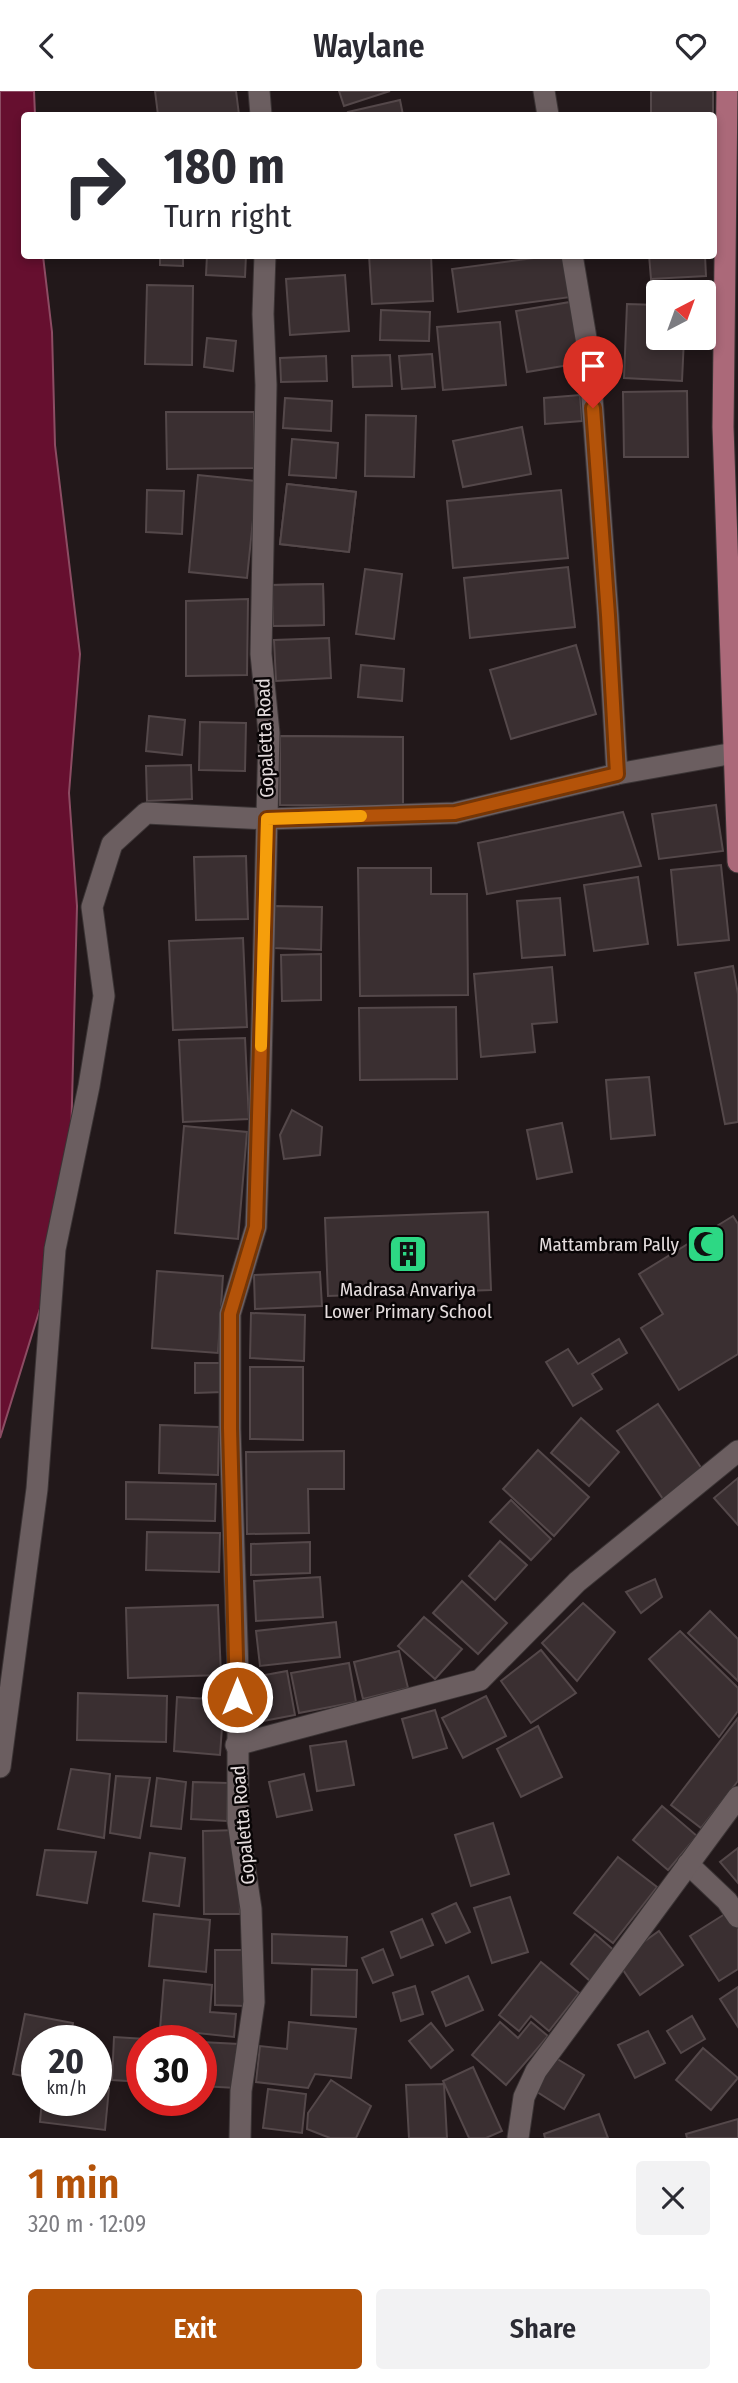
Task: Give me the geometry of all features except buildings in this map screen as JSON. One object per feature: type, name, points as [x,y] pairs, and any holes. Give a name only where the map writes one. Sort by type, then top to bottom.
[{"type":"main road","points":[[731,94],[723,427],[738,862]]},
{"type":"street","points":[[259,91],[261,112]]},
{"type":"street","points":[[544,91],[548,112]]},
{"type":"street","name":"Gopaletta Road","points":[[240,2138],[242,2091],[254,2002],[251,1909],[239,1822],[236,1745],[238,1674],[230,1428],[230,1314],[256,1227],[268,733],[261,654],[265,259]]},
{"type":"street","points":[[573,259],[589,356],[617,774]]},
{"type":"street","points":[[0,1767],[37,1489],[55,1249],[89,1086],[104,996],[92,907],[112,844],[146,813],[267,819],[455,813],[617,774],[734,753]]},
{"type":"street","points":[[236,1745],[480,1680],[577,1582],[738,1451]]},
{"type":"street","points":[[518,2138],[524,2097],[536,2071],[738,1797]]},
{"type":"street","points":[[688,1864],[727,1901],[738,1917]]},
{"type":"shaded area","points":[[0,91],[34,91],[35,112],[21,112],[21,259],[43,259],[52,332],[55,445],[80,654],[69,793],[77,906],[71,1142],[47,1286],[0,1438]]},
{"type":"slow traffic","points":[[261,1046],[267,819],[361,816]]},
{"type":"place","name":"Mattambram Pally","points":[[706,1244]]},
{"type":"place","name":"Madrasa Anvariya Lower Primary School","points":[[408,1254]]},
{"type":"route","points":[[237,1697],[230,1314],[256,1227],[267,819],[455,813],[617,774],[593,408]]}]
